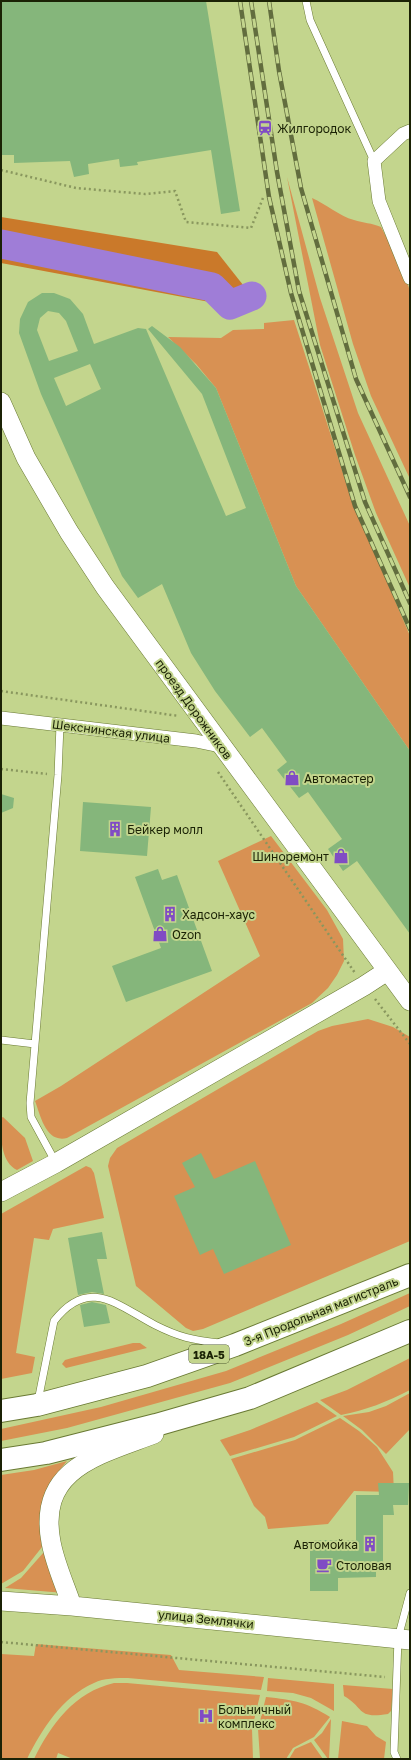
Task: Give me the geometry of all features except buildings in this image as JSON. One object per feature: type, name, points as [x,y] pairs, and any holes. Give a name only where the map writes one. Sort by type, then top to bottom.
[{"type":"highway","name":"3-я Продольная магистраль","points":[[1,1411],[37,1404],[147,1376],[235,1344],[410,1275]]},
{"type":"highway","points":[[1,1460],[46,1453],[156,1425],[250,1398],[410,1331]]},
{"type":"main road","name":"проезд Дорожников","points":[[1,402],[26,458],[69,532],[105,587],[220,746],[410,1001]]},
{"type":"main road","points":[[1,1192],[56,1163],[388,971]]},
{"type":"main road","points":[[72,1606],[54,1556],[48,1516],[54,1492],[64,1479],[76,1468],[104,1453],[250,1398]]},
{"type":"main road","points":[[1,1400],[37,1404]]},
{"type":"main road","name":"улица Землячки","points":[[1,1601],[72,1606],[407,1639]]},
{"type":"street","points":[[410,131],[403,134],[374,161],[379,201],[410,278]]},
{"type":"street","name":"Шекснинская улица","points":[[1,718],[196,741],[220,746]]},
{"type":"lane","points":[[306,1],[310,20],[374,161]]},
{"type":"lane","points":[[56,1163],[31,1117],[30,1099],[58,775],[60,725]]},
{"type":"lane","points":[[1,1040],[35,1044]]},
{"type":"lane","points":[[37,1404],[54,1321],[61,1312],[76,1301],[95,1297],[105,1298],[128,1308],[154,1324],[189,1340],[235,1344]]},
{"type":"lane","points":[[397,1759],[394,1752],[397,1678],[407,1639],[410,1593]]},
{"type":"path","points":[[1,170],[76,188],[145,194],[175,191],[186,222],[251,228],[263,198]]},
{"type":"path","points":[[1,691],[180,716],[196,741]]},
{"type":"path","points":[[214,767],[364,986],[410,1044]]},
{"type":"path","points":[[1,769],[58,775]]},
{"type":"path","points":[[1,1642],[397,1678]]},
{"type":"shaded area","points":[[287,177],[320,298],[358,413],[410,526],[410,588],[376,513],[355,455],[320,345]]},
{"type":"shaded area","points":[[312,198],[348,218],[381,227],[401,265],[410,291],[410,479],[371,396],[353,344]]},
{"type":"shaded area","points":[[1,217],[217,252],[247,290],[215,303],[1,263]]},
{"type":"shaded area","points":[[294,320],[349,492],[410,636],[410,751],[296,586],[216,388],[196,364],[168,337],[221,338],[233,330],[264,329],[264,323]]},
{"type":"shaded area","points":[[271,836],[327,910],[343,939],[344,961],[328,988],[312,1003],[67,1138],[60,1139],[54,1137],[45,1127],[35,1101],[61,1086],[260,956],[218,861]]},
{"type":"shaded area","points":[[368,1019],[393,1027],[410,1037],[410,1241],[203,1329],[193,1331],[186,1328],[136,1286],[108,1166],[110,1158],[117,1148],[318,1031],[332,1026]]},
{"type":"shaded area","points":[[3,1117],[25,1138],[33,1161],[17,1170],[11,1166],[4,1155],[1,1133],[1,1118]]},
{"type":"shaded area","points":[[86,1166],[91,1168],[94,1173],[104,1218],[53,1229],[49,1240],[34,1238],[16,1353],[35,1357],[32,1373],[1,1379],[1,1214]]},
{"type":"shaded area","points":[[410,1293],[410,1306],[348,1335],[230,1383],[67,1428],[1,1441],[1,1429],[101,1407],[226,1371],[341,1324]]},
{"type":"shaded area","points":[[133,1343],[140,1343],[147,1348],[66,1368],[62,1364],[65,1360]]},
{"type":"shaded area","points":[[410,1358],[410,1390],[393,1398],[368,1408],[341,1415],[320,1400],[347,1390]]},
{"type":"shaded area","points":[[410,1393],[410,1429],[386,1454],[362,1430],[343,1416],[369,1412],[386,1406]]},
{"type":"shaded area","points":[[317,1402],[337,1416],[294,1437],[230,1456],[220,1440],[250,1430]]},
{"type":"shaded area","points":[[340,1418],[359,1431],[377,1447],[393,1472],[394,1492],[354,1491],[328,1524],[268,1529],[265,1517],[254,1506],[231,1459],[295,1440]]},
{"type":"shaded area","points":[[67,1461],[53,1480],[41,1511],[40,1535],[42,1547],[23,1571],[1,1584],[1,1475],[34,1470]]},
{"type":"shaded area","points":[[44,1552],[64,1593],[5,1588],[21,1578]]},
{"type":"shaded area","points":[[36,1644],[171,1655],[179,1670],[264,1677],[261,1690],[128,1678],[98,1681],[83,1689],[63,1705],[46,1725],[27,1759],[1,1759],[1,1654],[34,1656]]},
{"type":"shaded area","points":[[268,1678],[334,1684],[334,1711],[311,1698],[293,1693],[267,1691]]},
{"type":"shaded area","points":[[114,1683],[260,1695],[252,1729],[253,1759],[73,1759],[58,1753],[56,1759],[34,1759],[56,1722],[66,1711],[87,1694],[100,1687]]},
{"type":"shaded area","points":[[343,1685],[393,1689],[391,1711],[388,1714],[366,1714],[351,1700],[344,1696]]},
{"type":"shaded area","points":[[266,1697],[300,1702],[330,1717],[314,1737],[293,1748],[286,1759],[260,1759],[258,1729]]},
{"type":"shaded area","points":[[331,1719],[328,1759],[314,1740],[322,1733]]},
{"type":"shaded area","points":[[342,1721],[367,1726],[376,1736],[386,1742],[384,1759],[338,1759]]},
{"type":"shaded area","points":[[311,1742],[323,1759],[289,1759],[295,1749]]},
{"type":"waterway","points":[[1,244],[212,287],[230,305],[252,296]]},
{"type":"railway","points":[[240,1],[269,197],[291,293],[355,506],[410,629]]},
{"type":"railway","points":[[251,1],[277,172],[299,291],[365,502],[410,603]]},
{"type":"railway","points":[[269,1],[279,71],[301,188],[356,379],[410,497]]},
{"type":"place","name":"Жилгородок","points":[[265,128]]},
{"type":"place","name":"Автомастер","points":[[292,778]]},
{"type":"place","name":"Бейкер молл","points":[[115,829]]},
{"type":"place","name":"Шиноремонт","points":[[341,856]]},
{"type":"place","name":"Хадсон-хаус","points":[[170,914]]},
{"type":"place","name":"Ozon","points":[[160,934]]},
{"type":"place","name":"Автомойка","points":[[370,1544]]},
{"type":"place","name":"Столовая","points":[[324,1565]]},
{"type":"place","name":"Больничный комплекс","points":[[206,1716]]}]
